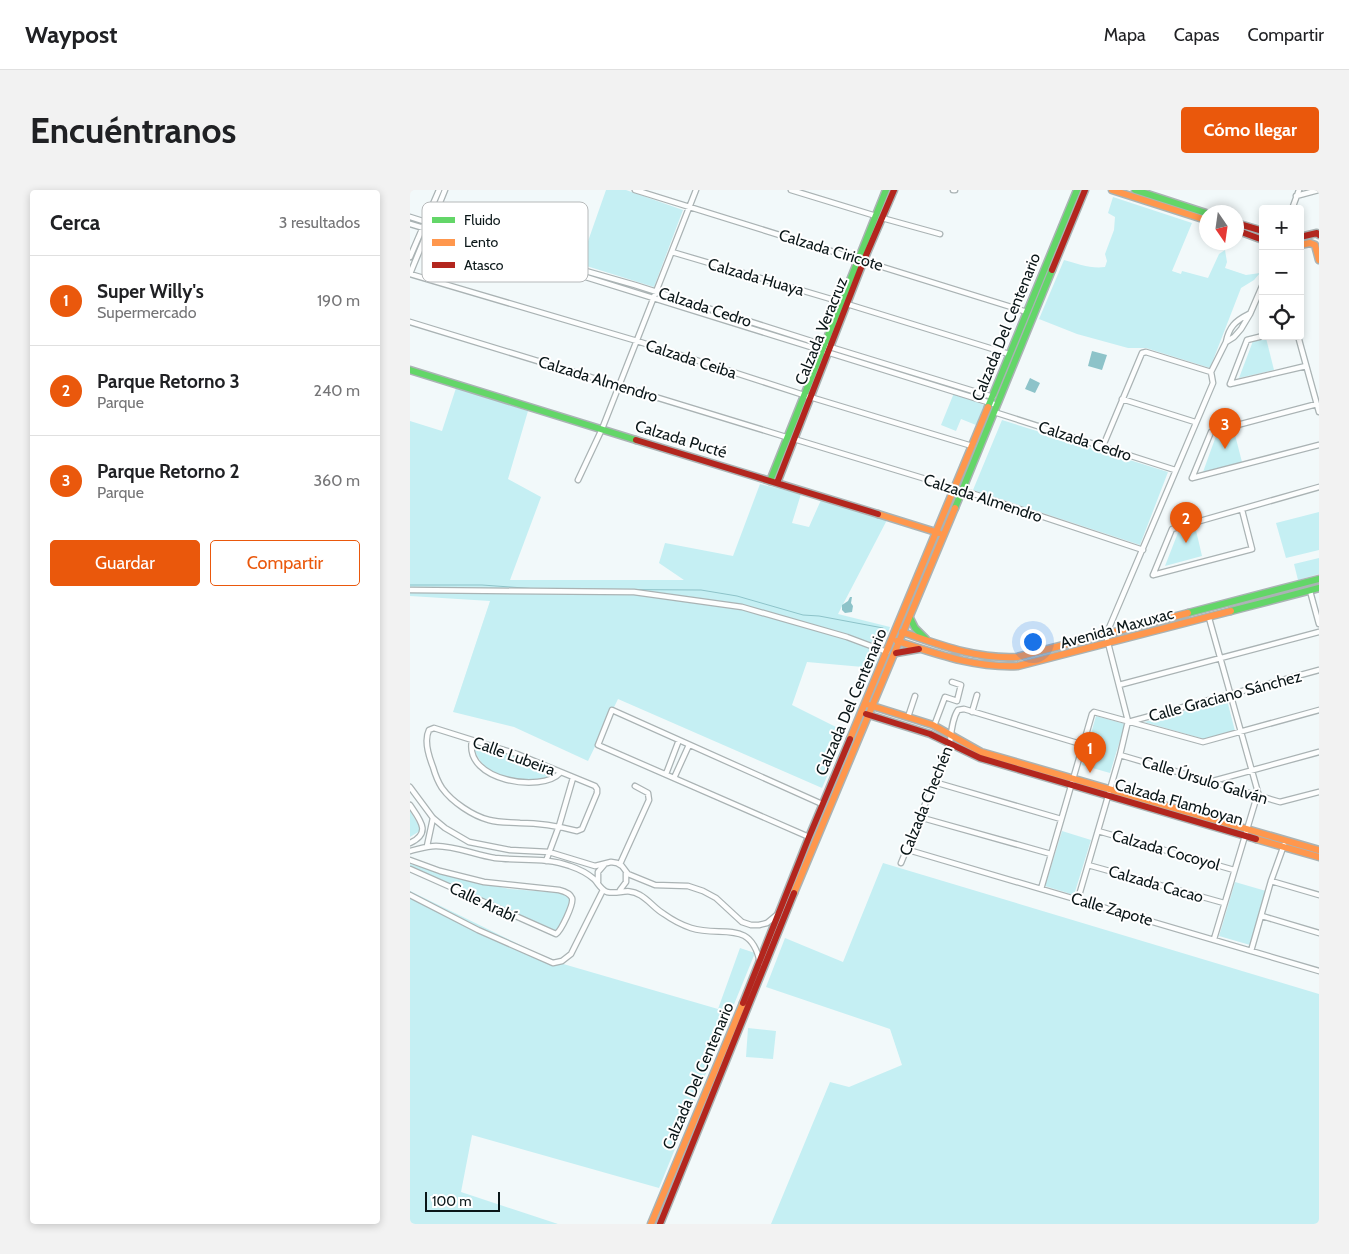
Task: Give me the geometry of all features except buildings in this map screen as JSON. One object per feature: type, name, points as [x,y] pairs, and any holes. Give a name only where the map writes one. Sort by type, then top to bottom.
[{"type":"main road","name":"Calzada Veracruz","points":[[879,217],[886,190]]},
{"type":"main road","name":"Calzada Veracruz","points":[[773,482],[794,438],[807,396],[879,217],[894,190]]},
{"type":"main road","name":"Calzada Del Centenario","points":[[660,1224],[757,980],[760,964],[822,804],[866,704],[1077,190]]},
{"type":"main road","name":"Calzada Del Centenario","points":[[651,1224],[870,715],[1085,190]]},
{"type":"main road","points":[[1112,190],[1199,218]]},
{"type":"main road","points":[[1135,190],[1199,211]]},
{"type":"main road","points":[[1244,226],[1259,231]]},
{"type":"main road","points":[[1244,233],[1259,239]]},
{"type":"main road","points":[[1304,236],[1319,234]]},
{"type":"main road","points":[[1304,244],[1315,245],[1319,260]]},
{"type":"main road","name":"Calzada Pucté","points":[[410,370],[944,535]]},
{"type":"main road","name":"Calzada Veracruz","points":[[773,482],[786,437],[807,396]]},
{"type":"main road","name":"Avenida Maxuxac","points":[[896,630],[992,658],[1017,657],[1319,579]]},
{"type":"main road","name":"Avenida Maxuxac","points":[[892,640],[991,668],[1018,666],[1319,588]]},
{"type":"main road","points":[[910,618],[914,628],[926,640]]},
{"type":"main road","points":[[896,653],[923,648]]},
{"type":"main road","points":[[960,660],[963,651]]},
{"type":"main road","name":"Calzada Flamboyan","points":[[866,704],[934,726],[981,752],[1109,794],[1284,843],[1319,857]]},
{"type":"main road","name":"Calzada Flamboyan","points":[[862,712],[930,734],[980,758],[1072,782]]},
{"type":"main road","name":"Calzada Flamboyan","points":[[1284,843],[1319,850]]},
{"type":"street","points":[[435,202],[439,190]]},
{"type":"street","points":[[439,202],[445,190]]},
{"type":"street","name":"Calzada Ciricote","points":[[635,190],[862,259],[1027,312]]},
{"type":"street","points":[[578,480],[620,385],[696,190]]},
{"type":"street","points":[[791,190],[940,234]]},
{"type":"street","points":[[1293,205],[1299,190]]},
{"type":"street","points":[[1296,196],[1319,190]]},
{"type":"street","name":"Calzada Cedro","points":[[410,217],[422,221]]},
{"type":"street","name":"Calzada Cedro","points":[[410,224],[422,228]]},
{"type":"street","points":[[410,257],[422,233]]},
{"type":"street","points":[[1310,243],[1319,234]]},
{"type":"street","points":[[410,274],[422,235]]},
{"type":"street","name":"Calzada Huaya","points":[[672,252],[1009,354]]},
{"type":"street","name":"Calzada Cedro","points":[[588,272],[656,291],[826,349]]},
{"type":"street","name":"Calzada Ceiba","points":[[410,274],[422,278]]},
{"type":"street","name":"Calzada Cedro","points":[[588,278],[998,402]]},
{"type":"street","name":"Calzada Ceiba","points":[[437,282],[637,341],[807,396],[972,446]]},
{"type":"street","points":[[1226,342],[1241,329],[1259,293]]},
{"type":"street","points":[[1078,899],[1129,721],[1106,635],[1213,382],[1211,372],[1226,342],[1228,332],[1235,321],[1250,314]]},
{"type":"street","name":"Calzada Almendro","points":[[410,322],[786,437]]},
{"type":"street","points":[[1259,337],[1248,340],[1230,384],[1306,366]]},
{"type":"street","points":[[1299,340],[1319,412]]},
{"type":"street","points":[[1103,446],[1142,353],[1146,352],[1211,372]]},
{"type":"street","points":[[1122,399],[1195,422]]},
{"type":"street","points":[[1317,404],[1211,432],[1192,478],[1319,445]]},
{"type":"street","name":"Calzada Cedro","points":[[994,412],[1175,470]]},
{"type":"street","name":"Calzada Almendro","points":[[794,438],[962,490],[1142,550]]},
{"type":"street","points":[[1242,510],[1252,549],[1153,575],[1172,529],[1319,487]]},
{"type":"street","points":[[410,590],[634,592],[742,607],[847,637],[887,652]]},
{"type":"street","points":[[1310,591],[1319,624]]},
{"type":"street","points":[[1209,618],[1258,796],[1214,939]]},
{"type":"street","points":[[1119,685],[1319,632]]},
{"type":"street","name":"Calle Graciano Sánchez","points":[[1129,721],[1319,670]]},
{"type":"street","points":[[934,726],[944,697],[957,701],[961,685],[952,682]]},
{"type":"street","points":[[977,695],[972,712],[1084,745]]},
{"type":"street","points":[[908,717],[915,696]]},
{"type":"street","name":"Calzada Chechén","points":[[901,863],[905,849],[950,743],[956,714],[958,710],[964,709],[972,712]]},
{"type":"street","points":[[809,837],[598,745],[612,710],[822,804]]},
{"type":"street","points":[[1041,889],[1094,712],[1203,742],[1319,710]]},
{"type":"street","name":"Calle Lubeira","points":[[434,728],[472,741],[517,754],[595,786],[597,793],[582,830],[577,831],[559,826],[518,822],[502,823],[488,820],[469,811],[453,800],[442,789],[431,763],[427,734],[429,730],[434,728]]},
{"type":"street","points":[[666,774],[679,740]]},
{"type":"street","points":[[472,741],[473,754],[477,762],[491,775],[502,780],[542,781],[556,778],[560,773]]},
{"type":"street","points":[[674,778],[688,744]]},
{"type":"street","points":[[1211,781],[1319,752]]},
{"type":"street","name":"Calle Úrsulo Galván","points":[[1120,755],[1280,802],[1319,792]]},
{"type":"street","points":[[546,861],[559,826],[573,778]]},
{"type":"street","points":[[934,782],[1061,819]]},
{"type":"street","points":[[620,864],[649,800],[648,792],[635,786]]},
{"type":"street","points":[[410,788],[433,818],[457,836],[469,842],[510,850],[548,852],[595,866],[611,862],[620,864],[628,874],[654,885],[688,886],[703,891],[720,902],[742,922],[751,925],[759,926],[767,923],[780,912]]},
{"type":"street","points":[[410,805],[423,827],[420,837],[410,843]]},
{"type":"street","points":[[919,817],[1051,854]]},
{"type":"street","points":[[427,846],[433,818]]},
{"type":"street","name":"Calzada Cocoyol","points":[[1098,831],[1234,870]]},
{"type":"street","points":[[1251,951],[1284,843]]},
{"type":"street","points":[[410,851],[427,846],[452,847],[494,858],[546,861],[568,865],[593,878],[603,890],[613,892],[631,891],[640,895],[664,914],[690,928],[704,931],[736,932],[749,938],[758,953],[760,964]]},
{"type":"street","name":"Calle Zapote","points":[[905,849],[1319,971]]},
{"type":"street","name":"Calle Arabí","points":[[410,860],[440,871],[484,882],[548,888],[568,893],[572,898],[572,903],[561,930],[556,934],[410,870]]},
{"type":"street","points":[[598,884],[598,872],[606,864]]},
{"type":"street","name":"Calzada Cacao","points":[[1088,865],[1224,904]]},
{"type":"street","points":[[618,891],[626,882],[626,871]]},
{"type":"street","points":[[1271,881],[1319,895]]},
{"type":"street","points":[[410,895],[478,930],[553,962],[562,961],[571,954],[603,890]]},
{"type":"street","points":[[1262,916],[1319,933]]},
{"type":"shaded area","points":[[606,190],[626,190],[683,210],[654,287],[588,266],[588,241]]},
{"type":"shaded area","points":[[1113,197],[1192,223],[1172,271],[1181,274],[1182,271],[1208,278],[1219,254],[1225,250],[1227,262],[1225,268],[1246,275],[1259,273],[1254,280],[1241,288],[1210,368],[1146,348],[1128,348],[1077,334],[1039,319],[1064,260],[1090,267],[1105,267],[1107,261],[1105,254],[1114,230],[1115,217],[1108,213]]},
{"type":"shaded area","points":[[1266,340],[1274,370],[1239,378],[1253,341]]},
{"type":"shaded area","points":[[1092,351],[1107,355],[1102,370],[1088,366]]},
{"type":"shaded area","points":[[1030,378],[1040,383],[1035,393],[1025,389]]},
{"type":"shaded area","points":[[456,388],[528,411],[508,479],[541,497],[510,580],[684,580],[659,563],[665,543],[733,556],[760,484],[801,494],[792,523],[809,527],[821,500],[888,518],[838,614],[890,627],[874,668],[807,662],[792,705],[846,732],[822,788],[618,699],[588,761],[514,727],[453,712],[490,601],[410,596],[410,421],[442,431]]},
{"type":"shaded area","points":[[954,393],[984,405],[976,425],[961,419],[956,431],[941,425]]},
{"type":"shaded area","points":[[1002,420],[1168,472],[1140,545],[973,490]]},
{"type":"shaded area","points":[[1234,431],[1242,462],[1203,472],[1216,436]]},
{"type":"shaded area","points":[[1319,512],[1319,550],[1286,558],[1276,523]]},
{"type":"shaded area","points":[[1195,526],[1202,556],[1165,566],[1179,530]]},
{"type":"shaded area","points":[[1319,558],[1319,574],[1298,580],[1294,564]]},
{"type":"shaded area","points":[[852,597],[852,612],[845,613],[842,610],[842,605]]},
{"type":"shaded area","points":[[1227,700],[1235,731],[1204,739],[1144,722]]},
{"type":"shaded area","points":[[1096,716],[1125,724],[1110,773],[1082,765]]},
{"type":"shaded area","points":[[476,744],[516,756],[550,773],[547,778],[535,779],[502,777],[485,767],[478,758],[473,746]]},
{"type":"shaded area","points":[[410,811],[420,831],[410,837]]},
{"type":"shaded area","points":[[1062,831],[1091,840],[1074,895],[1045,886]]},
{"type":"shaded area","points":[[883,863],[1319,994],[1319,1224],[771,1224],[830,1082],[849,1087],[902,1065],[890,1029],[766,987],[785,938],[843,962]]},
{"type":"shaded area","points":[[410,864],[470,881],[510,889],[563,893],[569,898],[569,904],[560,929],[554,932],[410,868]]},
{"type":"shaded area","points":[[1235,882],[1266,891],[1250,945],[1219,936]]},
{"type":"shaded area","points":[[410,891],[553,961],[718,1009],[740,948],[755,953],[659,1188],[472,1135],[461,1192],[558,1224],[410,1224]]},
{"type":"shaded area","points":[[748,1028],[776,1031],[773,1059],[746,1057]]},
{"type":"waterway","points":[[410,585],[482,585],[538,589],[701,590],[737,596],[803,615],[819,616],[883,628]]},
{"type":"traffic: fast","points":[[770,481],[886,190]]},
{"type":"traffic: fast","points":[[988,407],[1077,190]]},
{"type":"traffic: fast","points":[[1135,190],[1199,211]]},
{"type":"traffic: fast","points":[[955,508],[1052,270]]},
{"type":"traffic: fast","points":[[410,370],[636,440]]},
{"type":"traffic: fast","points":[[1188,613],[1319,579]]},
{"type":"traffic: fast","points":[[1231,611],[1319,588]]},
{"type":"traffic: fast","points":[[910,618],[915,628],[926,639]]},
{"type":"traffic: slow","points":[[1112,190],[1199,218]]},
{"type":"traffic: slow","points":[[1304,244],[1310,243],[1315,245],[1319,260]]},
{"type":"traffic: slow","points":[[850,739],[988,407]]},
{"type":"traffic: slow","points":[[794,893],[955,508]]},
{"type":"traffic: slow","points":[[878,514],[939,533]]},
{"type":"traffic: slow","points":[[897,641],[971,662],[987,665],[1018,666],[1231,611]]},
{"type":"traffic: slow","points":[[902,632],[944,646],[973,653],[987,656],[1017,657],[1188,613]]},
{"type":"traffic: slow","points":[[869,705],[933,725],[981,752],[1319,850]]},
{"type":"traffic: slow","points":[[1256,839],[1319,857]]},
{"type":"traffic: slow","points":[[651,1224],[743,1003]]},
{"type":"traffic: jam","points":[[777,483],[864,260],[894,190]]},
{"type":"traffic: jam","points":[[1052,270],[1085,190]]},
{"type":"traffic: jam","points":[[1244,225],[1259,230]]},
{"type":"traffic: jam","points":[[1244,233],[1259,239]]},
{"type":"traffic: jam","points":[[1304,236],[1317,233],[1319,235]]},
{"type":"traffic: jam","points":[[636,440],[878,514]]},
{"type":"traffic: jam","points":[[896,653],[919,649]]},
{"type":"traffic: jam","points":[[866,714],[930,734],[980,758],[1256,839]]},
{"type":"traffic: jam","points":[[743,1003],[850,739]]},
{"type":"traffic: jam","points":[[660,1224],[794,893]]},
{"type":"place","name":"Parque Retorno 2","points":[[1225,449]]},
{"type":"place","name":"Parque Retorno 3","points":[[1186,543]]},
{"type":"place","name":"Super Willy's","points":[[1090,773]]}]
